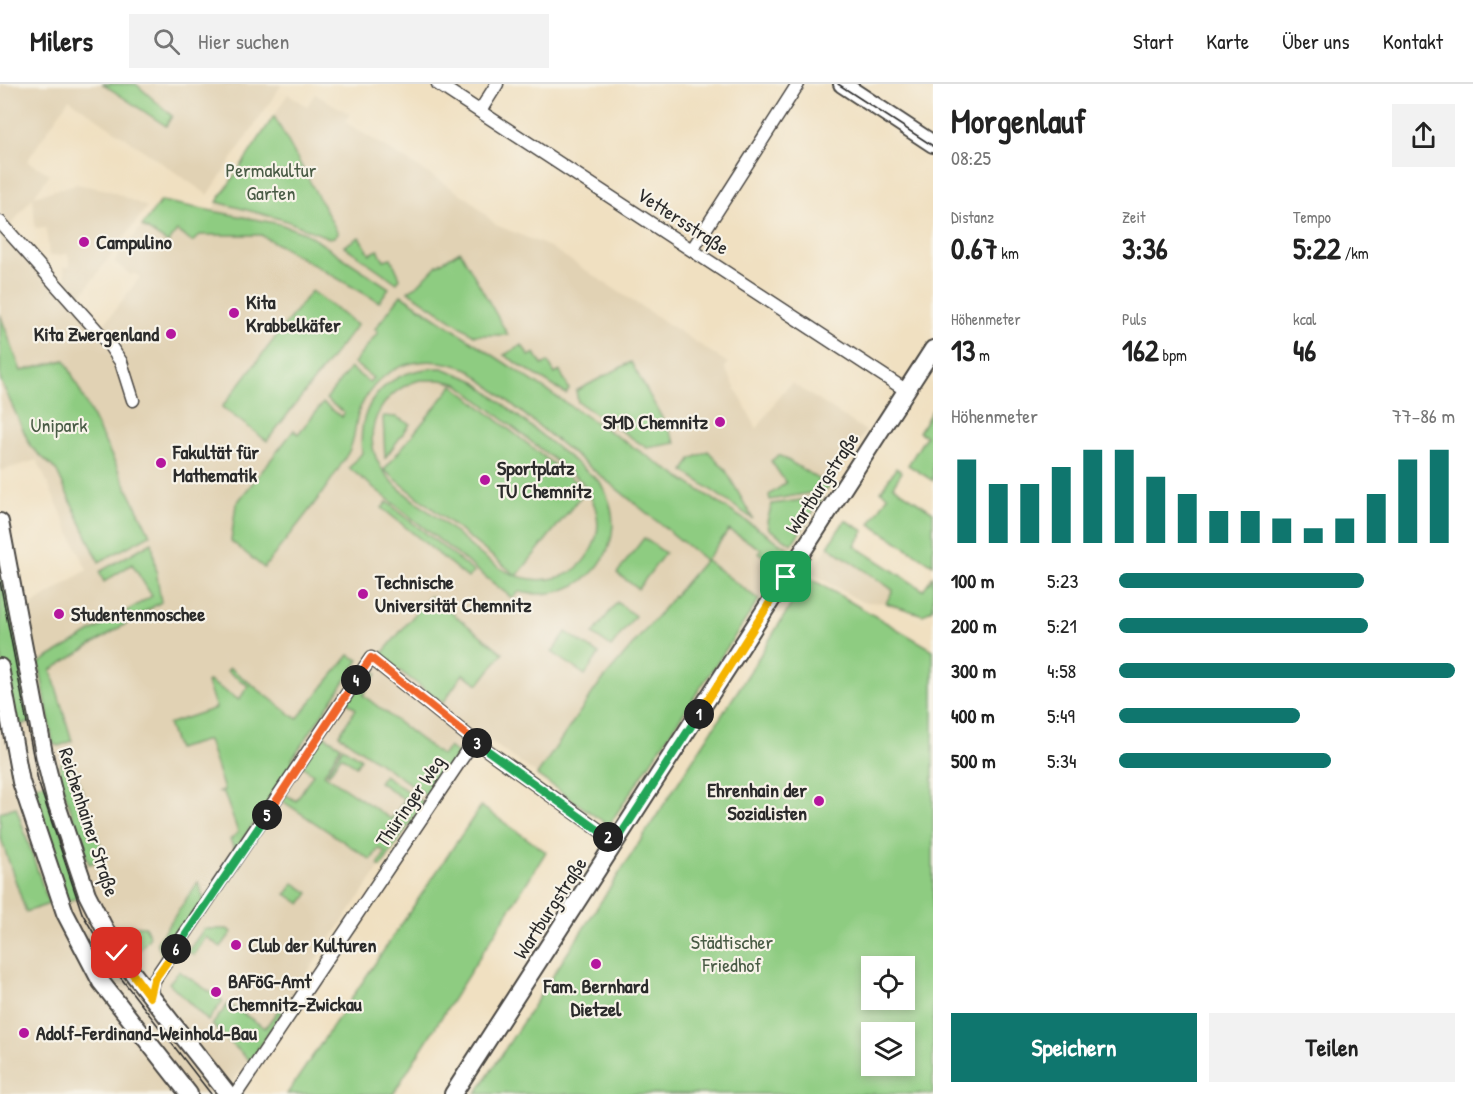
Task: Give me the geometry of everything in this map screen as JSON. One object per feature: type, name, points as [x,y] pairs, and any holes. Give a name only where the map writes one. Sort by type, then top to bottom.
[{"type":"street","name":"Vettersstraße","points":[[438,84],[907,391]]},
{"type":"street","points":[[480,111],[497,84]]},
{"type":"street","points":[[692,250],[798,84]]},
{"type":"street","points":[[842,84],[933,144]]},
{"type":"street","points":[[0,222],[108,343],[121,362],[133,400]]},
{"type":"street","name":"Wartburgstraße","points":[[453,1094],[933,349]]},
{"type":"street","name":"Reichenhainer Straße","points":[[0,522],[40,736],[55,800],[100,922],[117,953],[228,1094]]},
{"type":"street","points":[[150,997],[154,980],[371,658],[477,743],[616,842]]},
{"type":"street","points":[[0,667],[21,782],[64,913],[101,982],[189,1094]]},
{"type":"street","name":"Thüringer Weg","points":[[236,1094],[466,752],[477,743]]},
{"type":"shaded area","name":"Technische Universität Chemnitz","points":[[0,84],[282,84],[208,195],[69,99],[27,161],[50,174],[34,196],[76,184],[108,190],[147,207],[79,298],[66,283],[64,267],[70,266],[68,254],[49,256],[46,227],[35,228],[33,197],[10,226],[76,303],[102,327],[140,277],[134,273],[131,275],[114,262],[142,226],[168,243],[177,231],[192,241],[200,235],[217,202],[288,94],[307,106],[315,94],[350,114],[345,122],[469,199],[496,225],[550,247],[728,363],[725,368],[757,429],[781,394],[792,383],[866,431],[778,566],[759,600],[705,561],[579,710],[654,756],[611,822],[605,823],[483,736],[458,754],[224,1094],[0,1094],[0,589],[25,609],[87,570],[37,460],[0,471]]},
{"type":"shaded area","points":[[828,546],[893,590],[886,603],[862,602],[811,573]]},
{"type":"green space","points":[[103,84],[136,84],[172,116],[166,126]]},
{"type":"green space","name":"Permakultur Garten","points":[[274,116],[338,233],[334,237],[329,238],[284,220],[217,202]]},
{"type":"green space","points":[[161,201],[280,224],[307,234],[389,288],[379,302],[261,235],[200,235],[192,242],[177,231],[168,243],[142,226]]},
{"type":"green space","points":[[359,237],[370,254],[378,250],[384,260],[391,258],[400,278],[397,283],[344,246]]},
{"type":"green space","points":[[460,251],[508,335],[474,335],[408,291],[417,286],[437,265]]},
{"type":"green space","points":[[311,291],[357,325],[267,441],[222,407]]},
{"type":"green space","points":[[401,295],[789,549],[778,566],[759,553],[761,549],[729,530],[706,560],[759,600],[611,822],[605,823],[537,775],[596,688],[705,560],[468,369],[435,361],[405,365],[392,371],[369,392],[360,408],[351,448],[339,468],[319,498],[264,568],[231,541],[236,504],[294,430],[298,434],[323,403],[342,417],[344,413],[326,399],[350,368],[369,382],[373,378],[354,363],[378,332],[375,329]]},
{"type":"green space","name":"Unipark","points":[[0,314],[21,371],[65,360],[150,535],[99,562],[56,470],[31,447],[0,379]]},
{"type":"green space","points":[[522,345],[529,356],[535,353],[542,365],[548,362],[555,374],[560,371],[569,389],[566,394],[504,355]]},
{"type":"green space","points":[[631,362],[676,443],[647,448],[578,402],[576,391]]},
{"type":"green space","points":[[442,368],[473,380],[600,482],[610,505],[613,527],[609,547],[599,565],[584,579],[565,589],[543,594],[519,592],[512,598],[349,468],[362,453],[365,417],[371,403],[392,381],[423,369]],"holes":[[[420,380],[441,380],[458,384],[581,481],[591,497],[598,522],[596,539],[589,553],[574,570],[559,577],[541,580],[524,578],[509,572],[480,554],[388,478],[377,460],[373,447],[372,434],[380,410],[396,391],[407,385]]]},
{"type":"green space","name":"Sportplatz TU Chemnitz","points":[[453,385],[586,490],[517,576],[384,470]]},
{"type":"green space","points":[[933,409],[933,481],[908,465],[926,436],[919,432]]},
{"type":"green space","points":[[383,416],[396,417],[410,424],[385,458]]},
{"type":"green space","points":[[708,451],[725,469],[753,519],[684,471],[691,459]]},
{"type":"green space","points":[[779,455],[830,486],[827,490],[770,500],[769,495],[786,483],[771,461]]},
{"type":"green space","points":[[896,468],[902,472],[893,486],[933,512],[933,565],[870,524],[888,496],[881,491]]},
{"type":"green space","points":[[823,497],[792,544],[769,529],[767,521],[772,504]]},
{"type":"green space","points":[[387,502],[474,572],[468,578],[382,508]]},
{"type":"green space","points":[[845,520],[864,531],[855,546],[923,590],[933,576],[933,608],[923,615],[886,603],[893,590],[828,546]]},
{"type":"green space","points":[[644,538],[665,553],[638,589],[617,573]]},
{"type":"green space","points":[[152,542],[161,602],[51,670],[72,741],[59,746],[53,744],[39,663],[152,596],[132,564],[104,582],[99,572]]},
{"type":"green space","points":[[0,545],[33,722],[14,726],[0,650]]},
{"type":"green space","name":"Städtischer Friedhof","points":[[808,577],[933,650],[933,1094],[476,1094],[746,678]]},
{"type":"green space","points":[[430,596],[503,653],[479,684],[463,674],[443,703],[380,656]]},
{"type":"green space","points":[[617,602],[635,616],[611,647],[593,634]]},
{"type":"green space","points":[[566,632],[599,654],[585,675],[552,652]]},
{"type":"green space","points":[[349,655],[359,660],[292,759],[293,765],[237,848],[234,848],[230,840],[238,832],[224,793],[219,792],[224,790],[208,740],[177,749],[168,724],[216,708],[207,683],[209,681],[239,700],[248,686],[227,671],[230,668],[297,719]]},
{"type":"green space","points":[[369,668],[377,674],[363,695],[442,756],[449,747],[458,754],[429,797],[339,735],[356,709],[347,702]]},
{"type":"green space","points":[[323,735],[341,746],[324,774],[391,819],[405,800],[379,782],[384,775],[424,803],[381,867],[378,865],[385,853],[379,848],[371,860],[281,800],[285,794],[296,801],[313,774],[302,766]]},
{"type":"green space","points":[[343,747],[361,759],[356,766],[341,756],[329,774],[327,773]]},
{"type":"green space","points":[[67,761],[74,767],[105,859],[89,864],[59,775],[61,763]]},
{"type":"green space","points":[[46,783],[83,896],[65,902],[27,788]]},
{"type":"green space","points":[[481,806],[546,852],[393,1094],[287,1094]]},
{"type":"green space","points":[[16,807],[49,904],[26,912],[0,836],[0,812]]},
{"type":"green space","points":[[198,882],[204,900],[163,959],[157,942]]},
{"type":"green space","points":[[294,883],[309,893],[301,904],[286,894]]},
{"type":"green space","points":[[128,926],[145,926],[150,937],[138,952],[131,952],[122,939]]},
{"type":"green space","points":[[204,929],[227,929],[232,932],[221,947],[206,937],[194,955],[188,951]]},
{"type":"green space","points":[[179,971],[223,1001],[208,1021],[169,983]]},
{"type":"green space","points":[[228,1004],[265,1028],[279,1009],[283,1011],[250,1061],[212,1025]]},
{"type":"tram line","points":[[838,84],[933,146]]},
{"type":"tram line","points":[[0,582],[38,781],[82,913],[117,973],[211,1094]]},
{"type":"place","name":"Campulino","points":[[84,242]]},
{"type":"place","name":"Kita Krabbelkäfer","points":[[234,313]]},
{"type":"place","name":"Kita Zwergenland","points":[[171,334]]},
{"type":"place","name":"SMD Chemnitz","points":[[720,422]]},
{"type":"place","name":"Fakultät für Mathematik","points":[[161,463]]},
{"type":"place","name":"Sportplatz TU Chemnitz","points":[[485,480]]},
{"type":"place","name":"Technische Universität Chemnitz","points":[[363,594]]},
{"type":"place","name":"Studentenmoschee","points":[[59,614]]},
{"type":"place","name":"Ehrenhain der Sozialisten","points":[[819,801]]},
{"type":"place","name":"Club der Kulturen","points":[[236,945]]},
{"type":"place","name":"Fam. Bernhard Dietzel","points":[[596,964]]},
{"type":"place","name":"BAFöG-Amt Chemnitz-Zwickau","points":[[216,992]]},
{"type":"place","name":"Adolf-Ferdinand-Weinhold-Bau","points":[[24,1033]]},
{"type":"route","points":[[117,953],[150,997],[154,980],[371,658],[477,743],[616,842],[786,577]]}]
